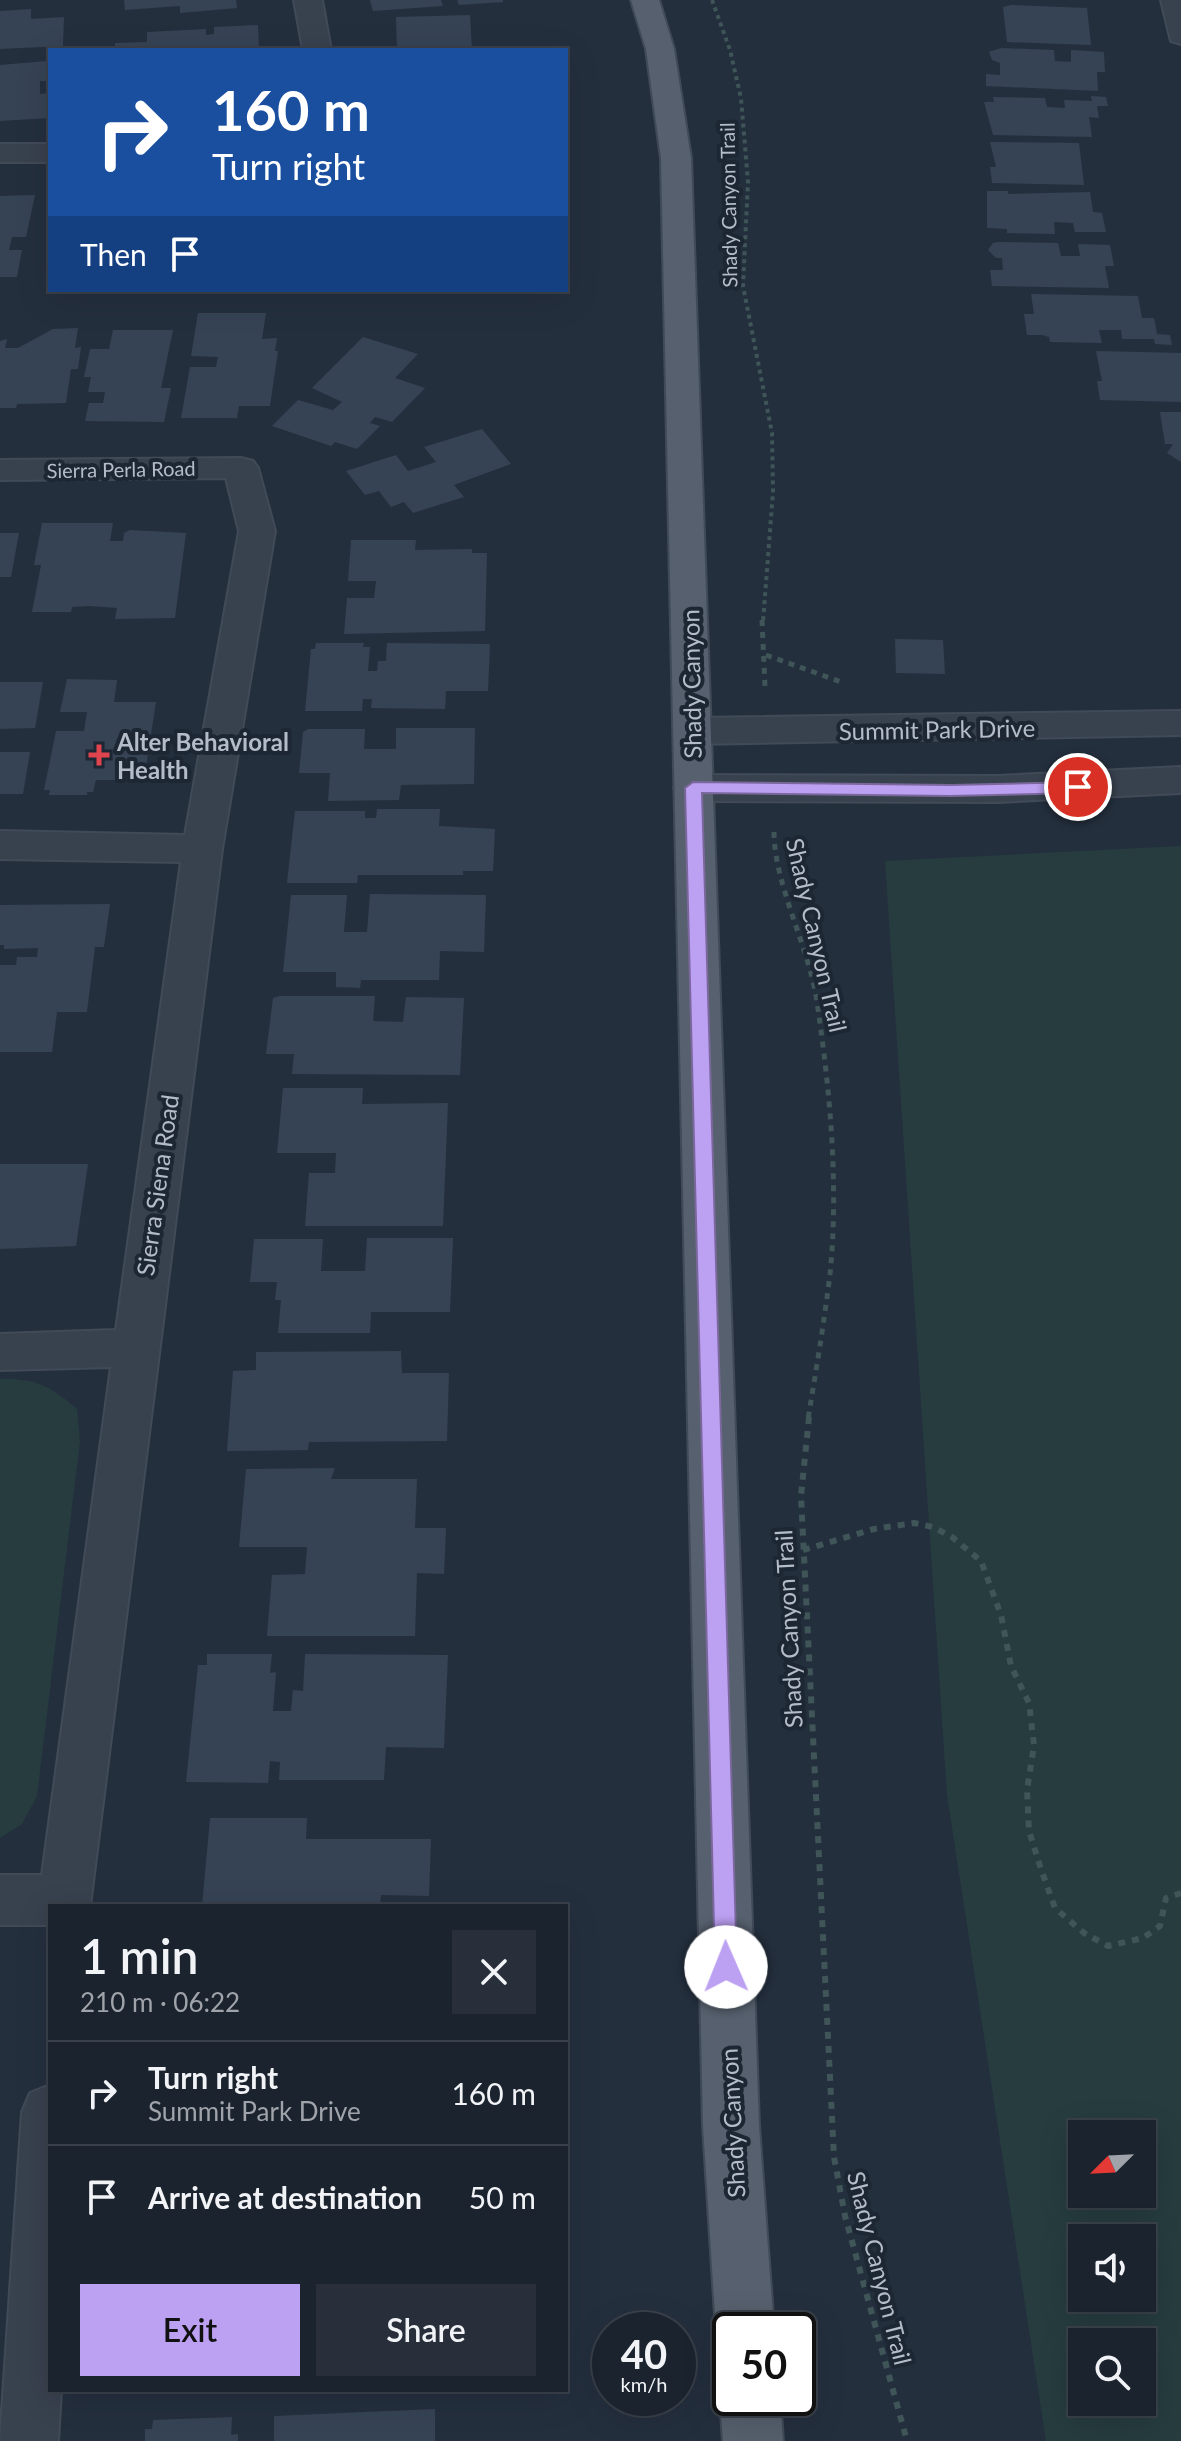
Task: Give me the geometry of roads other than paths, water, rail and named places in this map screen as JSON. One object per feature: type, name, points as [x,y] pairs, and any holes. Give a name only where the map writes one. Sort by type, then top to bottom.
[{"type":"main road","name":"Shady Canyon","points":[[645,0],[660,49],[676,158],[730,2110],[744,2312]]},
{"type":"main road","points":[[751,2416],[753,2441]]},
{"type":"street","points":[[308,0],[317,48]]},
{"type":"street","points":[[1175,0],[1181,35]]},
{"type":"street","points":[[0,153],[48,153]]},
{"type":"street","name":"Sierra Perla Road","points":[[0,470],[241,468]]},
{"type":"street","name":"Sierra Siena Road","points":[[64,1903],[202,849],[257,531],[241,468]]},
{"type":"street","name":"Summit Park Drive","points":[[693,731],[1181,723]]},
{"type":"street","points":[[693,788],[951,791],[1110,786],[1181,780]]},
{"type":"street","points":[[0,845],[73,844],[202,849]]},
{"type":"street","points":[[0,1352],[135,1348]]},
{"type":"street","points":[[0,1900],[64,1903]]},
{"type":"street","points":[[28,2441],[48,2142]]},
{"type":"place","name":"Alter Behavioral Health","points":[[99,755]]}]
